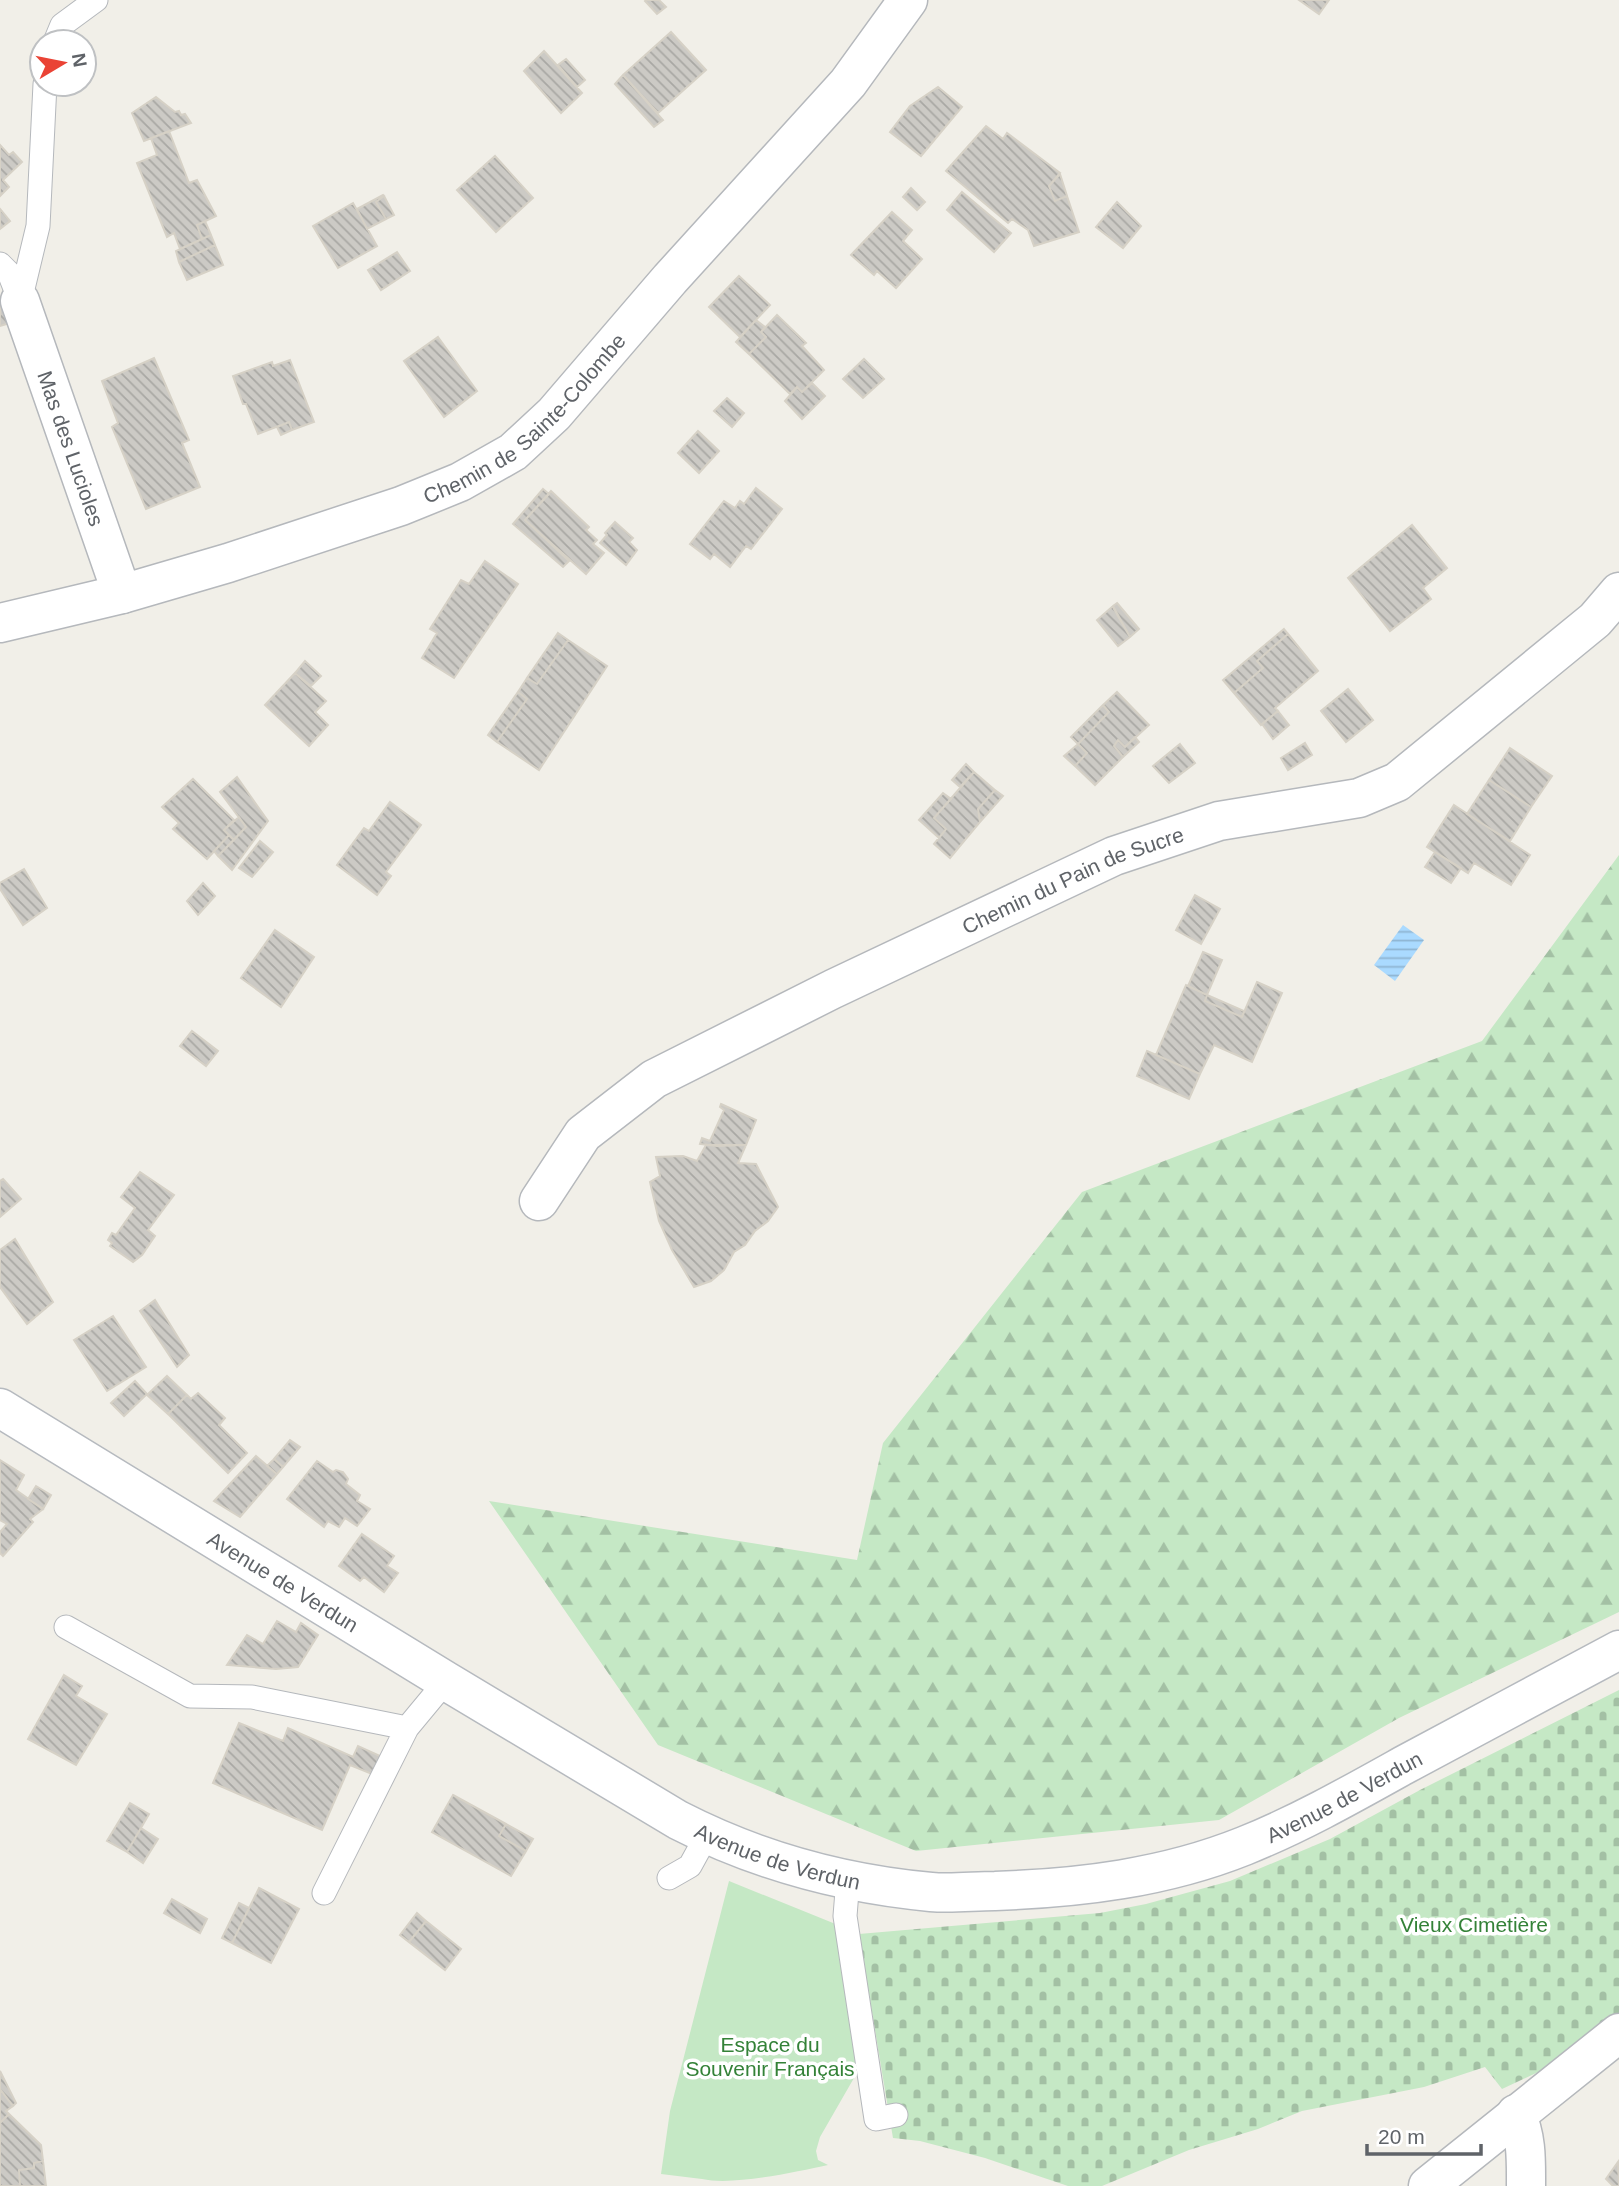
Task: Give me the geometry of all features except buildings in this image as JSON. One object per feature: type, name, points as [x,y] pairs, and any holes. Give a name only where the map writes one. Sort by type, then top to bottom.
[{"type":"street","name":"Chemin de Sainte-Colombe","points":[[0,623],[122,594],[228,564],[401,506],[460,482],[513,452],[554,414],[670,279],[848,83],[908,0]]},
{"type":"street","name":"Mas des Lucioles","points":[[20,301],[122,594]]},
{"type":"street","name":"Chemin du Pain de Sucre","points":[[539,1201],[583,1134],[654,1079],[833,989],[1114,856],[1219,821],[1359,798],[1397,782],[1595,620],[1619,592]]},
{"type":"street","name":"Avenue de Verdun","points":[[0,1408],[678,1820],[767,1859],[848,1879],[933,1892],[1013,1890],[1112,1882],[1170,1871],[1243,1846],[1305,1818],[1619,1650]]},
{"type":"street","points":[[1428,2186],[1619,2033]]},
{"type":"street","points":[[1516,2114],[1522,2126],[1525,2143],[1526,2186]]},
{"type":"lane","points":[[61,28],[96,0]]},
{"type":"lane","points":[[20,301],[38,226],[44,98]]},
{"type":"lane","name":"Mas des Lucioles","points":[[0,264],[9,273],[20,301]]},
{"type":"lane","points":[[66,1627],[190,1696],[252,1697],[407,1728]]},
{"type":"lane","points":[[324,1893],[407,1728],[446,1681]]},
{"type":"lane","points":[[669,1878],[690,1866],[707,1835]]},
{"type":"lane","points":[[848,1879],[845,1916],[876,2119],[896,2115]]},
{"type":"green space","points":[[1619,855],[1619,1612],[1399,1718],[1219,1820],[916,1851],[658,1745],[489,1501],[857,1560],[883,1443],[1082,1192],[1482,1041]]},
{"type":"green space","name":"Vieux Cimetière","points":[[1619,1690],[1619,2020],[1572,2056],[1502,2089],[1485,2067],[1424,2087],[1302,2111],[1258,2129],[1189,2150],[1102,2186],[1068,2186],[985,2158],[920,2141],[893,2138],[859,1934],[1100,1913],[1146,1904],[1230,1881],[1330,1839],[1420,1790]]},
{"type":"green space","name":"Espace du Souvenir Français","points":[[729,1881],[838,1925],[858,2071],[820,2137],[816,2151],[818,2160],[828,2165],[730,2181],[661,2174],[670,2111]]},
{"type":"water","points":[[1403,925],[1424,940],[1395,981],[1374,965]]}]
